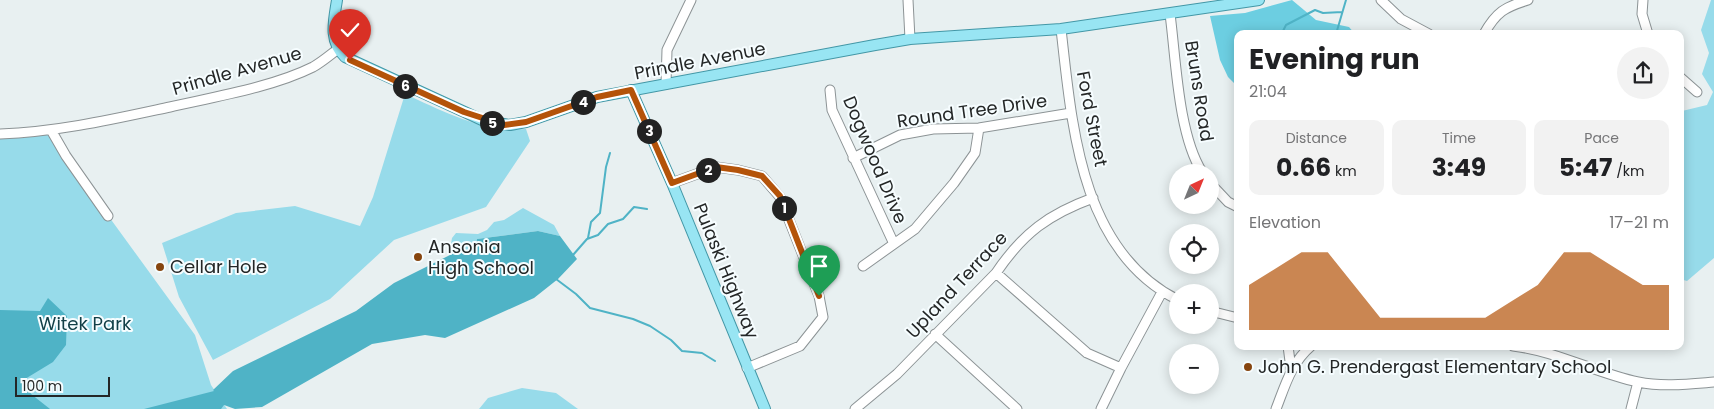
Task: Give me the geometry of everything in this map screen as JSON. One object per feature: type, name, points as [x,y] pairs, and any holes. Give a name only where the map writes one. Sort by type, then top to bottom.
[{"type":"main road","points":[[337,0],[333,33],[338,49]]},
{"type":"main road","name":"Prindle Avenue","points":[[338,49],[350,60],[374,72],[482,120],[504,125],[526,122],[597,97],[910,40],[1061,29],[1254,1]]},
{"type":"main road","name":"Pulaski Highway","points":[[631,90],[672,183],[765,409]]},
{"type":"street","points":[[666,84],[666,50],[691,0]]},
{"type":"street","points":[[908,0],[910,40]]},
{"type":"street","points":[[1381,0],[1402,20],[1421,30]]},
{"type":"street","points":[[1486,30],[1493,17],[1510,6],[1528,0]]},
{"type":"street","points":[[1643,0],[1642,14],[1647,30]]},
{"type":"street","name":"Bruns Road","points":[[1170,14],[1186,124],[1191,148],[1198,164]]},
{"type":"street","name":"Ford Street","points":[[1061,29],[1071,112],[1079,154],[1093,198],[1110,235],[1126,260],[1137,272],[1169,296]]},
{"type":"street","name":"Prindle Avenue","points":[[0,134],[51,130],[100,122],[285,78],[314,66],[338,49]]},
{"type":"street","points":[[1684,81],[1697,92]]},
{"type":"street","name":"Dogwood Drive","points":[[830,90],[832,110],[852,158],[894,244]]},
{"type":"street","name":"Round Tree Drive","points":[[852,158],[900,135],[933,129],[979,128],[1071,112]]},
{"type":"street","points":[[863,266],[915,228],[954,183],[975,153],[979,128]]},
{"type":"street","points":[[51,130],[66,156],[108,216]]},
{"type":"street","points":[[672,183],[716,167],[762,176],[780,196],[819,296],[823,317],[800,346],[748,368]]},
{"type":"street","points":[[1219,193],[1234,205]]},
{"type":"street","name":"Upland Terrace","points":[[855,409],[897,374],[996,273],[1009,254],[1024,238],[1064,209],[1093,198]]},
{"type":"street","points":[[996,273],[1087,353],[1121,368]]},
{"type":"street","points":[[1101,409],[1162,292]]},
{"type":"street","points":[[1219,313],[1234,317]]},
{"type":"street","points":[[935,334],[1017,409]]},
{"type":"street","points":[[1288,350],[1291,370]]},
{"type":"street","points":[[1276,409],[1291,370],[1301,354],[1306,350]]},
{"type":"street","points":[[1530,350],[1638,382],[1665,384],[1714,382]]},
{"type":"street","points":[[1631,409],[1638,382]]},
{"type":"green space","points":[[1711,0],[1714,0],[1714,258],[1687,281],[1684,280],[1684,111],[1707,105],[1713,92],[1702,74],[1709,53],[1701,30]]},
{"type":"green space","points":[[405,94],[449,114],[479,124],[494,128],[526,129],[530,141],[486,207],[394,240],[330,299],[213,360],[179,297],[162,243],[236,213],[295,206],[360,226],[373,197]]},
{"type":"green space","name":"Witek Park","points":[[50,132],[64,155],[195,335],[211,385],[227,409],[0,409],[0,136]]},
{"type":"green space","points":[[523,208],[554,225],[560,236],[538,231],[477,239],[476,245],[467,251],[454,253],[450,249],[452,238],[456,233],[478,234],[487,230],[494,222],[504,220]]},
{"type":"green space","points":[[522,388],[556,393],[578,409],[479,409],[488,398]]},
{"type":"shaded area","points":[[1292,0],[1316,20],[1349,27],[1352,30],[1234,30],[1234,83],[1228,77],[1220,60],[1210,16],[1245,13]]},
{"type":"shaded area","points":[[538,231],[560,236],[577,259],[558,279],[534,298],[445,338],[425,335],[372,344],[262,407],[235,409],[224,405],[221,409],[144,409],[214,391],[233,371],[356,311],[394,283],[454,253],[467,251],[476,245],[477,239]]},
{"type":"shaded area","points":[[48,298],[67,316],[66,345],[53,362],[25,379],[31,394],[50,409],[0,409],[0,310],[40,311]]},
{"type":"waterway","points":[[1337,30],[1346,0]]},
{"type":"waterway","points":[[1284,30],[1286,25],[1315,10],[1323,13],[1342,12]]},
{"type":"waterway","points":[[588,238],[591,222],[600,213],[606,167],[610,153]]},
{"type":"waterway","points":[[573,255],[587,239],[598,235],[608,224],[623,219],[634,207],[647,209]]},
{"type":"waterway","points":[[556,279],[576,294],[590,308],[633,319],[650,326],[671,340],[682,351],[702,353],[715,361]]},
{"type":"place","name":"Ansonia High School","points":[[418,257]]},
{"type":"place","name":"Cellar Hole","points":[[160,267]]},
{"type":"place","name":"John G. Prendergast Elementary School","points":[[1248,367]]},
{"type":"route","points":[[350,60],[482,120],[504,125],[526,122],[597,97],[631,90],[672,183],[716,167],[762,176],[780,196],[819,296]]}]
